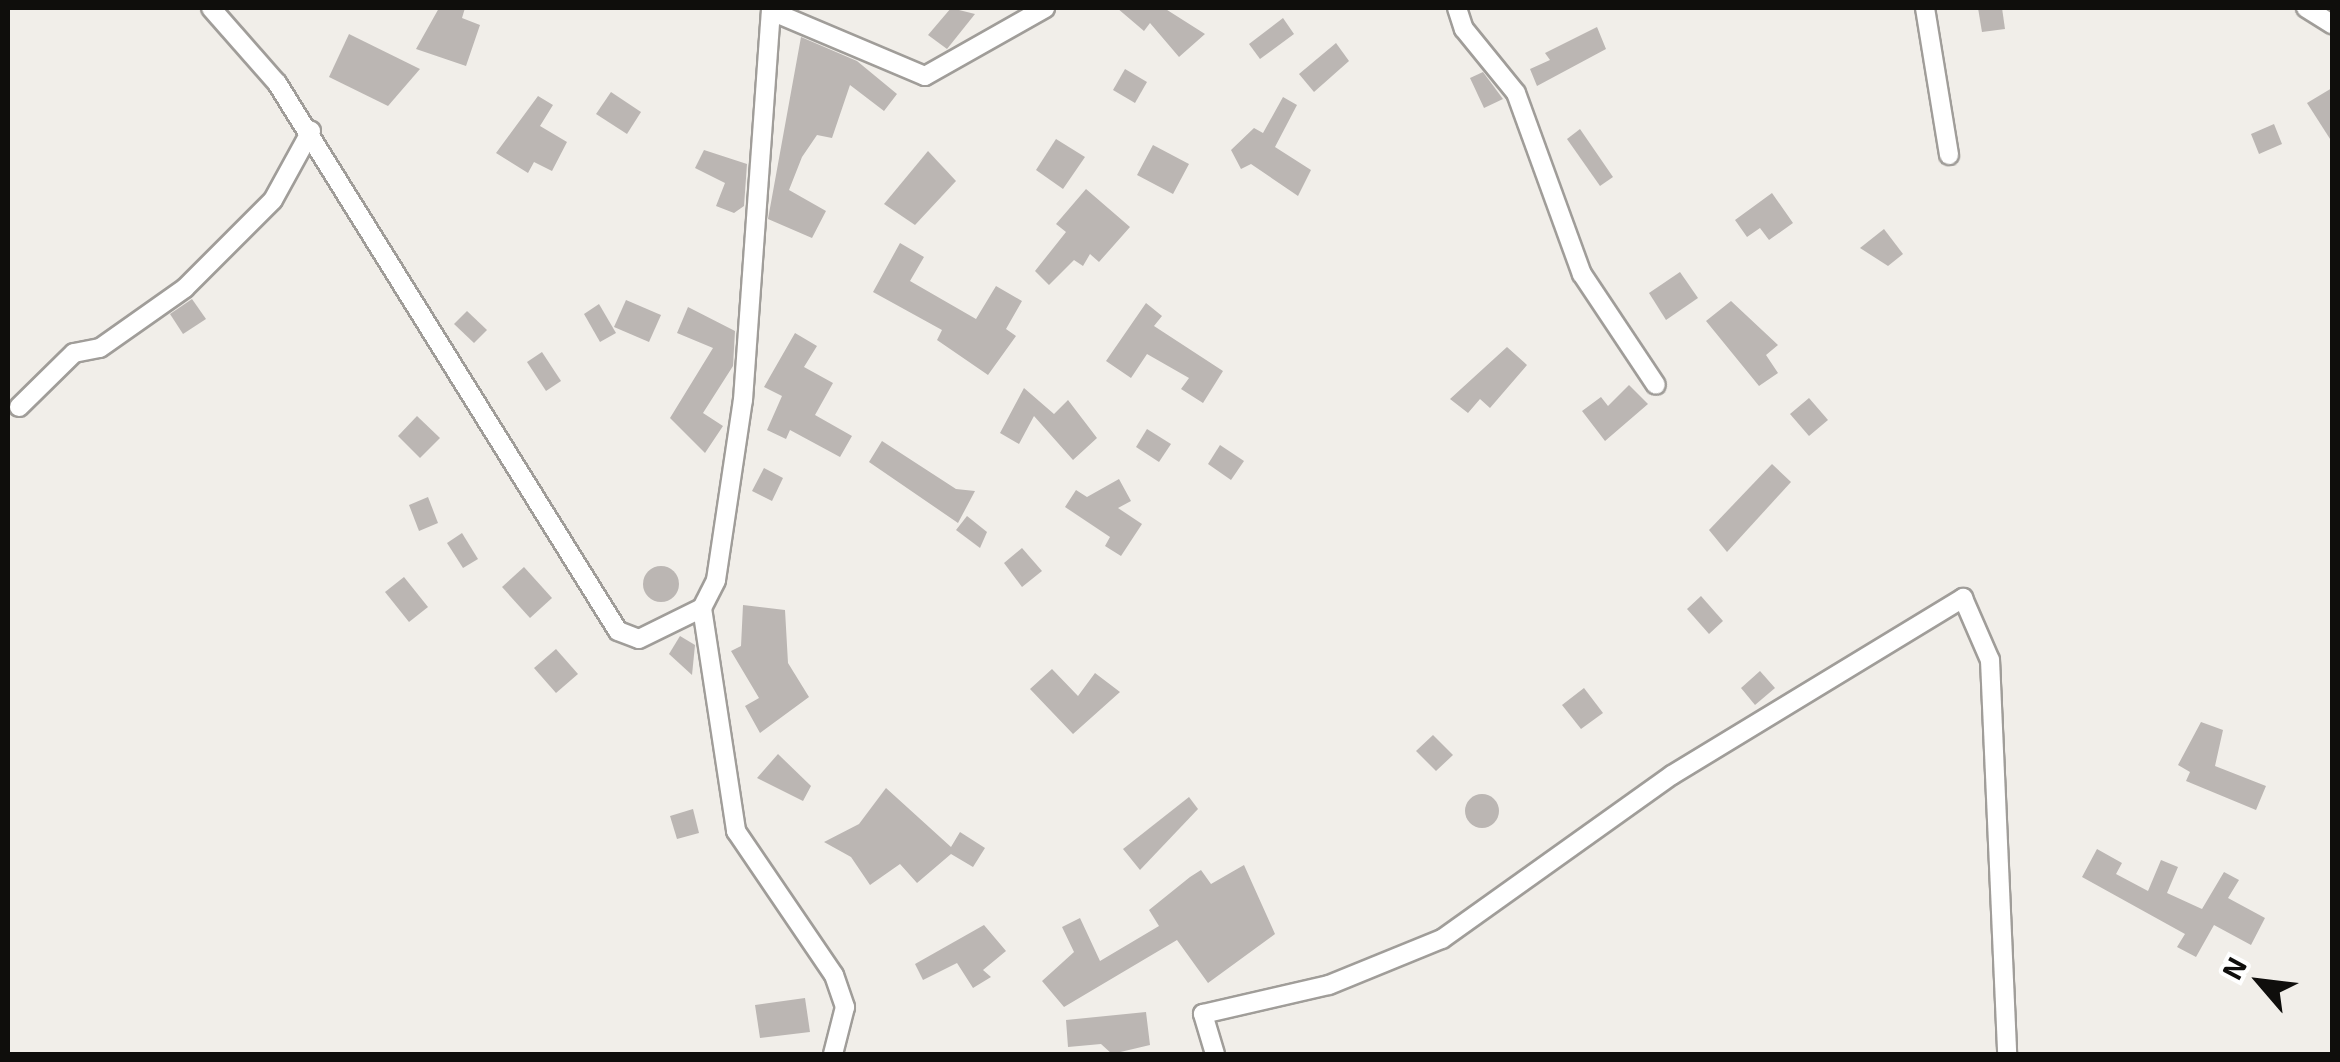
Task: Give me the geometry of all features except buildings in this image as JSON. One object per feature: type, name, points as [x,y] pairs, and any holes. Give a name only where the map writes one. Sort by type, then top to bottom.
[{"type":"street","points":[[210,8],[277,83],[618,632],[648,637],[702,608],[716,580],[743,400],[771,9],[925,76],[1045,8]]},
{"type":"street","points":[[1458,8],[1464,29],[1516,93],[1582,274],[1656,385]]},
{"type":"street","points":[[1925,8],[1949,155]]},
{"type":"street","points":[[2306,8],[2332,24]]},
{"type":"street","points":[[19,407],[74,353],[100,348],[185,288],[273,200],[314,138],[294,92]]},
{"type":"street","points":[[1215,1054],[1203,1014],[1329,985],[1442,939],[1672,774],[1963,598],[1990,660],[2007,1054]]},
{"type":"street","points":[[702,608],[736,831],[834,975],[844,1007],[833,1054]]}]
